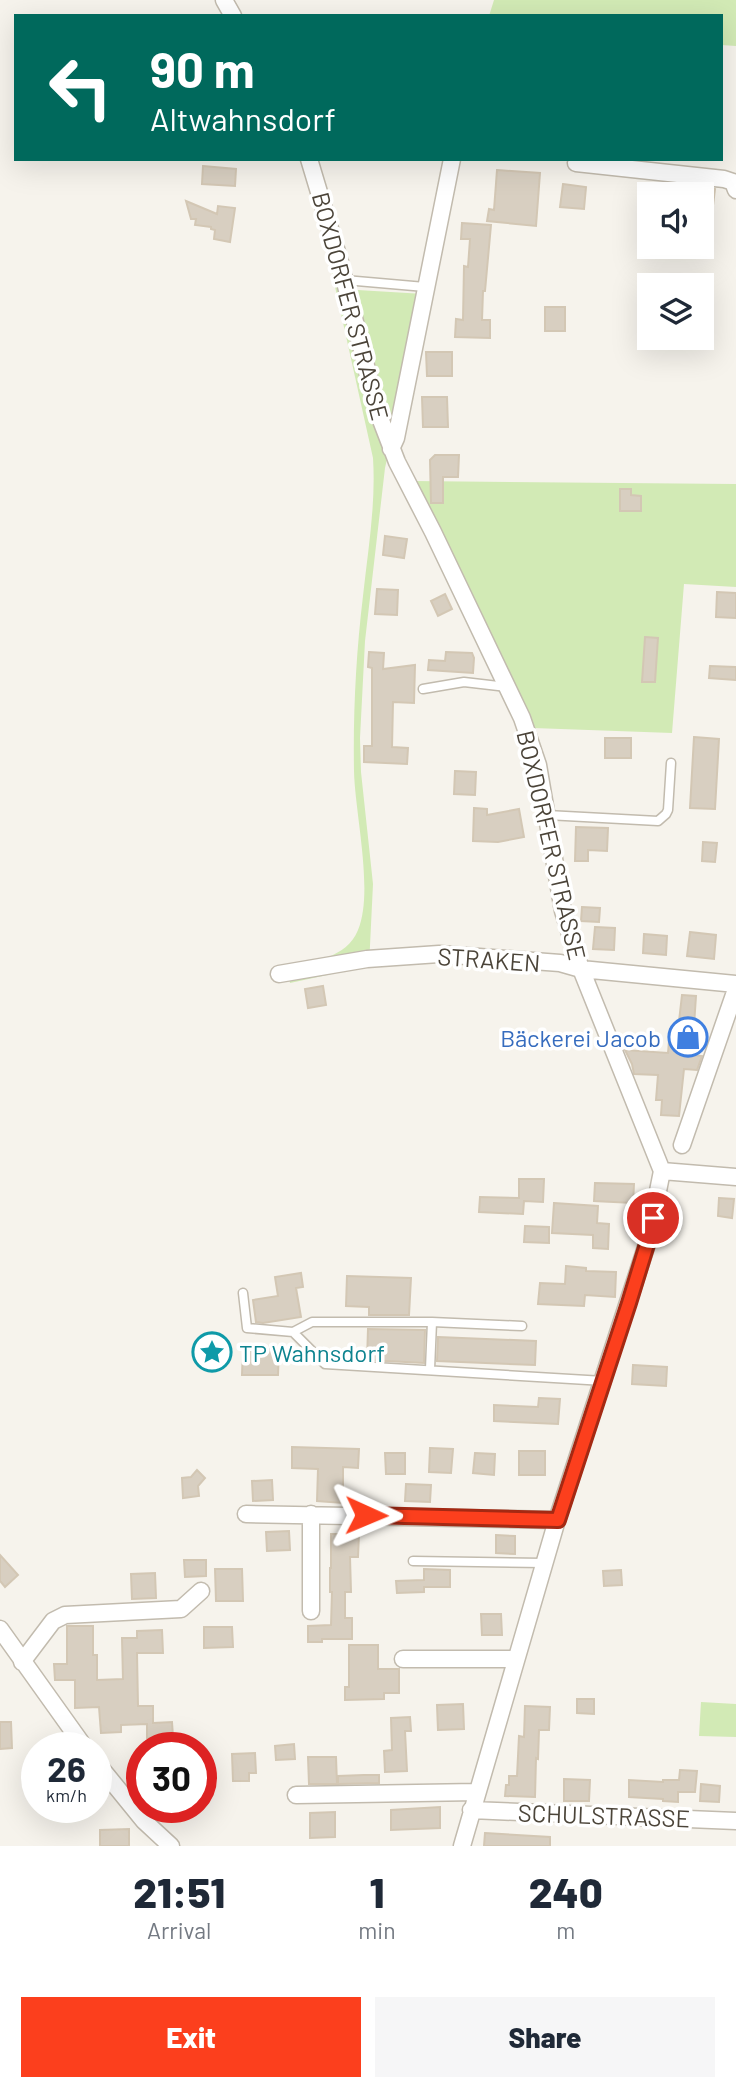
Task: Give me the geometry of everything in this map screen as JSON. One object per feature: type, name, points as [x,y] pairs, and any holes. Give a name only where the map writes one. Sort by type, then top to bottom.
[{"type":"street","name":"BOXDORFER STRASSE","points":[[310,161],[345,280],[377,410],[391,449],[522,718],[538,765],[563,911],[582,969],[662,1171]]},
{"type":"street","name":"BOXDORFER STRASSE","points":[[391,449],[396,438],[452,161]]},
{"type":"street","points":[[576,163],[724,179],[733,183],[736,190]]},
{"type":"street","name":"STRAKEN","points":[[279,974],[367,959],[439,954],[560,963],[582,969],[736,984]]},
{"type":"street","points":[[682,1145],[736,989]]},
{"type":"street","points":[[462,1846],[544,1563],[648,1241],[662,1171],[736,1177]]},
{"type":"street","points":[[246,1514],[558,1520]]},
{"type":"street","points":[[311,1514],[311,1611]]},
{"type":"street","points":[[22,1662],[53,1621],[65,1615],[186,1614],[201,1591]]},
{"type":"street","points":[[0,1629],[73,1732]]},
{"type":"street","points":[[403,1659],[515,1659]]},
{"type":"street","points":[[112,1782],[144,1821],[172,1846]]},
{"type":"street","points":[[296,1795],[477,1792]]},
{"type":"street","name":"SCHULSTRASSE","points":[[471,1810],[736,1821]]},
{"type":"lane","points":[[345,280],[425,287]]},
{"type":"lane","points":[[423,689],[464,682],[507,687]]},
{"type":"lane","points":[[547,815],[658,821],[667,810],[671,763]]},
{"type":"lane","points":[[243,1293],[247,1328],[293,1332],[312,1322],[432,1322],[522,1326]]},
{"type":"lane","points":[[430,1369],[432,1322]]},
{"type":"lane","points":[[293,1332],[325,1364],[604,1381]]},
{"type":"lane","points":[[413,1561],[544,1563]]},
{"type":"green space","points":[[494,0],[736,0],[736,46],[723,45],[723,14],[490,14]]},
{"type":"green space","points":[[330,264],[341,289],[424,294],[385,468],[365,641],[360,738],[373,884],[369,966],[290,983],[286,967],[328,957],[353,940],[362,914],[364,895],[354,771],[355,684],[374,475],[373,458]]},
{"type":"green space","points":[[413,481],[736,484],[736,587],[684,584],[672,733],[533,728]]},
{"type":"green space","points":[[701,1702],[736,1704],[736,1737],[699,1736]]},
{"type":"building","points":[[203,166],[236,169],[235,186],[202,184]]},
{"type":"building","points":[[497,170],[540,173],[536,226],[487,221],[489,209],[494,210]]},
{"type":"building","points":[[563,184],[586,187],[584,209],[560,207]]},
{"type":"building","points":[[186,201],[217,214],[218,206],[235,208],[230,242],[214,239],[215,230],[211,227],[195,225],[196,219],[191,219]]},
{"type":"building","points":[[462,223],[491,225],[482,320],[490,320],[490,338],[455,337],[456,319],[463,320],[464,266],[468,267],[470,239],[461,239]]},
{"type":"building","points":[[545,307],[565,307],[565,331],[545,331]]},
{"type":"building","points":[[426,352],[452,352],[452,376],[427,376]]},
{"type":"building","points":[[422,397],[447,397],[448,427],[423,427]]},
{"type":"building","points":[[435,455],[459,455],[458,477],[443,477],[443,503],[431,503],[430,460]]},
{"type":"building","points":[[620,489],[631,489],[631,495],[641,496],[641,511],[620,511]]},
{"type":"building","points":[[385,536],[407,539],[404,558],[383,555]]},
{"type":"building","points":[[377,589],[398,590],[397,615],[375,614]]},
{"type":"building","points":[[717,592],[736,593],[736,618],[716,617]]},
{"type":"building","points":[[445,594],[452,609],[438,616],[431,601]]},
{"type":"building","points":[[645,637],[658,638],[655,682],[642,682]]},
{"type":"building","points":[[369,652],[384,653],[383,669],[415,665],[414,703],[393,702],[392,747],[408,748],[407,764],[364,762],[364,746],[372,746],[372,668],[368,667]]},
{"type":"building","points":[[446,652],[472,653],[473,673],[428,670],[429,660],[445,661]]},
{"type":"building","points":[[710,666],[736,667],[736,680],[709,678]]},
{"type":"building","points":[[694,737],[719,739],[715,809],[690,808]]},
{"type":"building","points":[[605,738],[631,738],[631,758],[605,758]]},
{"type":"building","points":[[455,771],[476,772],[475,795],[454,794]]},
{"type":"building","points":[[474,808],[487,809],[487,815],[519,809],[524,837],[498,842],[473,841]]},
{"type":"building","points":[[576,827],[608,828],[607,851],[588,850],[588,861],[575,861]]},
{"type":"building","points":[[703,842],[717,843],[715,862],[702,861]]},
{"type":"building","points":[[582,907],[600,908],[599,922],[581,921]]},
{"type":"building","points":[[595,927],[615,928],[614,950],[593,949]]},
{"type":"building","points":[[690,932],[716,935],[714,959],[687,956]]},
{"type":"building","points":[[644,934],[667,936],[666,955],[643,953]]},
{"type":"building","points":[[323,986],[326,1005],[308,1008],[305,989]]},
{"type":"building","points":[[682,995],[696,996],[692,1055],[702,1056],[697,1070],[684,1069],[679,1116],[661,1115],[662,1100],[656,1100],[658,1075],[634,1074],[625,1050],[668,1053],[670,1029],[678,1030]]},
{"type":"building","points":[[519,1179],[544,1179],[543,1202],[524,1201],[523,1214],[479,1212],[480,1197],[519,1198]]},
{"type":"building","points":[[595,1183],[634,1184],[633,1203],[594,1201]]},
{"type":"building","points":[[719,1198],[734,1199],[732,1218],[718,1216]]},
{"type":"building","points":[[554,1203],[598,1206],[597,1223],[609,1224],[608,1249],[593,1248],[593,1235],[552,1233]]},
{"type":"building","points":[[525,1226],[549,1227],[549,1243],[524,1242]]},
{"type":"building","points":[[566,1266],[586,1268],[586,1271],[616,1272],[615,1297],[585,1295],[584,1306],[538,1304],[540,1283],[565,1284]]},
{"type":"building","points":[[301,1273],[303,1287],[296,1288],[301,1317],[256,1322],[253,1300],[278,1296],[275,1277]]},
{"type":"building","points":[[347,1276],[411,1278],[409,1315],[369,1315],[369,1307],[346,1306]]},
{"type":"building","points":[[368,1329],[425,1330],[424,1363],[367,1360]]},
{"type":"building","points":[[438,1337],[536,1341],[535,1365],[437,1361]]},
{"type":"building","points":[[243,1348],[279,1349],[278,1375],[242,1375]]},
{"type":"building","points":[[633,1365],[667,1367],[666,1386],[632,1384]]},
{"type":"building","points":[[539,1398],[560,1399],[558,1424],[494,1421],[494,1405],[538,1407]]},
{"type":"building","points":[[292,1447],[359,1449],[358,1468],[343,1467],[343,1503],[317,1501],[318,1469],[292,1468]]},
{"type":"building","points":[[430,1448],[453,1449],[451,1473],[429,1472]]},
{"type":"building","points":[[519,1451],[545,1451],[545,1475],[519,1475]]},
{"type":"building","points":[[385,1453],[405,1453],[405,1474],[386,1474]]},
{"type":"building","points":[[475,1453],[495,1454],[494,1475],[473,1473]]},
{"type":"building","points":[[197,1470],[205,1478],[198,1486],[199,1496],[183,1498],[182,1478],[191,1477]]},
{"type":"building","points":[[272,1480],[273,1500],[253,1501],[252,1481]]},
{"type":"building","points":[[406,1484],[431,1485],[430,1502],[405,1501]]},
{"type":"building","points":[[289,1531],[290,1550],[267,1551],[266,1532]]},
{"type":"building","points":[[331,1534],[359,1534],[358,1557],[350,1557],[351,1592],[345,1592],[345,1618],[352,1618],[352,1639],[308,1642],[308,1626],[331,1625]]},
{"type":"building","points":[[496,1535],[515,1536],[515,1554],[496,1553]]},
{"type":"building","points":[[0,1555],[18,1575],[5,1587],[0,1581]]},
{"type":"building","points":[[184,1560],[206,1560],[206,1576],[185,1577]]},
{"type":"building","points":[[215,1569],[242,1569],[243,1601],[216,1601]]},
{"type":"building","points":[[424,1569],[450,1570],[450,1587],[424,1587],[424,1592],[397,1593],[396,1581],[424,1580]]},
{"type":"building","points":[[621,1570],[622,1585],[604,1586],[603,1571]]},
{"type":"building","points":[[155,1573],[156,1598],[132,1599],[131,1574]]},
{"type":"building","points":[[481,1614],[501,1614],[502,1635],[482,1635]]},
{"type":"building","points":[[67,1626],[93,1626],[93,1655],[97,1655],[97,1680],[123,1679],[122,1638],[137,1638],[137,1631],[162,1630],[163,1653],[137,1653],[138,1706],[153,1706],[153,1723],[172,1722],[173,1732],[147,1732],[147,1724],[121,1725],[121,1732],[101,1732],[99,1707],[75,1708],[75,1680],[55,1680],[54,1664],[67,1664]]},
{"type":"building","points":[[204,1627],[232,1627],[233,1647],[204,1648]]},
{"type":"building","points":[[349,1645],[378,1645],[378,1669],[399,1669],[399,1693],[384,1693],[384,1699],[345,1700],[345,1687],[349,1687]]},
{"type":"building","points":[[577,1699],[594,1699],[594,1714],[577,1713]]},
{"type":"building","points":[[463,1704],[464,1729],[438,1730],[437,1705]]},
{"type":"building","points":[[525,1706],[550,1707],[549,1730],[539,1730],[535,1797],[505,1796],[509,1776],[517,1776],[519,1736],[524,1737]]},
{"type":"building","points":[[410,1717],[411,1731],[405,1731],[407,1771],[385,1772],[384,1751],[392,1750],[391,1718]]},
{"type":"building","points":[[0,1722],[11,1722],[12,1748],[0,1749]]},
{"type":"building","points":[[294,1744],[295,1759],[276,1760],[275,1746]]},
{"type":"building","points":[[255,1753],[256,1773],[249,1773],[249,1781],[233,1781],[232,1754]]},
{"type":"building","points":[[308,1757],[336,1757],[337,1784],[309,1784]]},
{"type":"building","points":[[680,1770],[697,1771],[695,1792],[678,1792],[678,1802],[629,1797],[629,1780],[679,1780]]},
{"type":"building","points":[[379,1775],[379,1783],[338,1784],[338,1776]]},
{"type":"building","points":[[564,1779],[590,1780],[589,1801],[564,1801]]},
{"type":"building","points":[[701,1784],[720,1786],[719,1802],[700,1801]]},
{"type":"building","points":[[440,1807],[440,1828],[391,1830],[391,1810]]},
{"type":"building","points":[[335,1812],[335,1837],[310,1838],[310,1813]]},
{"type":"building","points":[[129,1829],[129,1846],[100,1846],[100,1830]]},
{"type":"building","points":[[485,1833],[550,1837],[550,1846],[484,1846]]},
{"type":"place","name":"Bäckerei Jacob","points":[[688,1037]]},
{"type":"place","name":"TP Wahnsdorf","points":[[212,1352]]},
{"type":"route","points":[[366,1515],[558,1520],[629,1303],[653,1218]]}]
